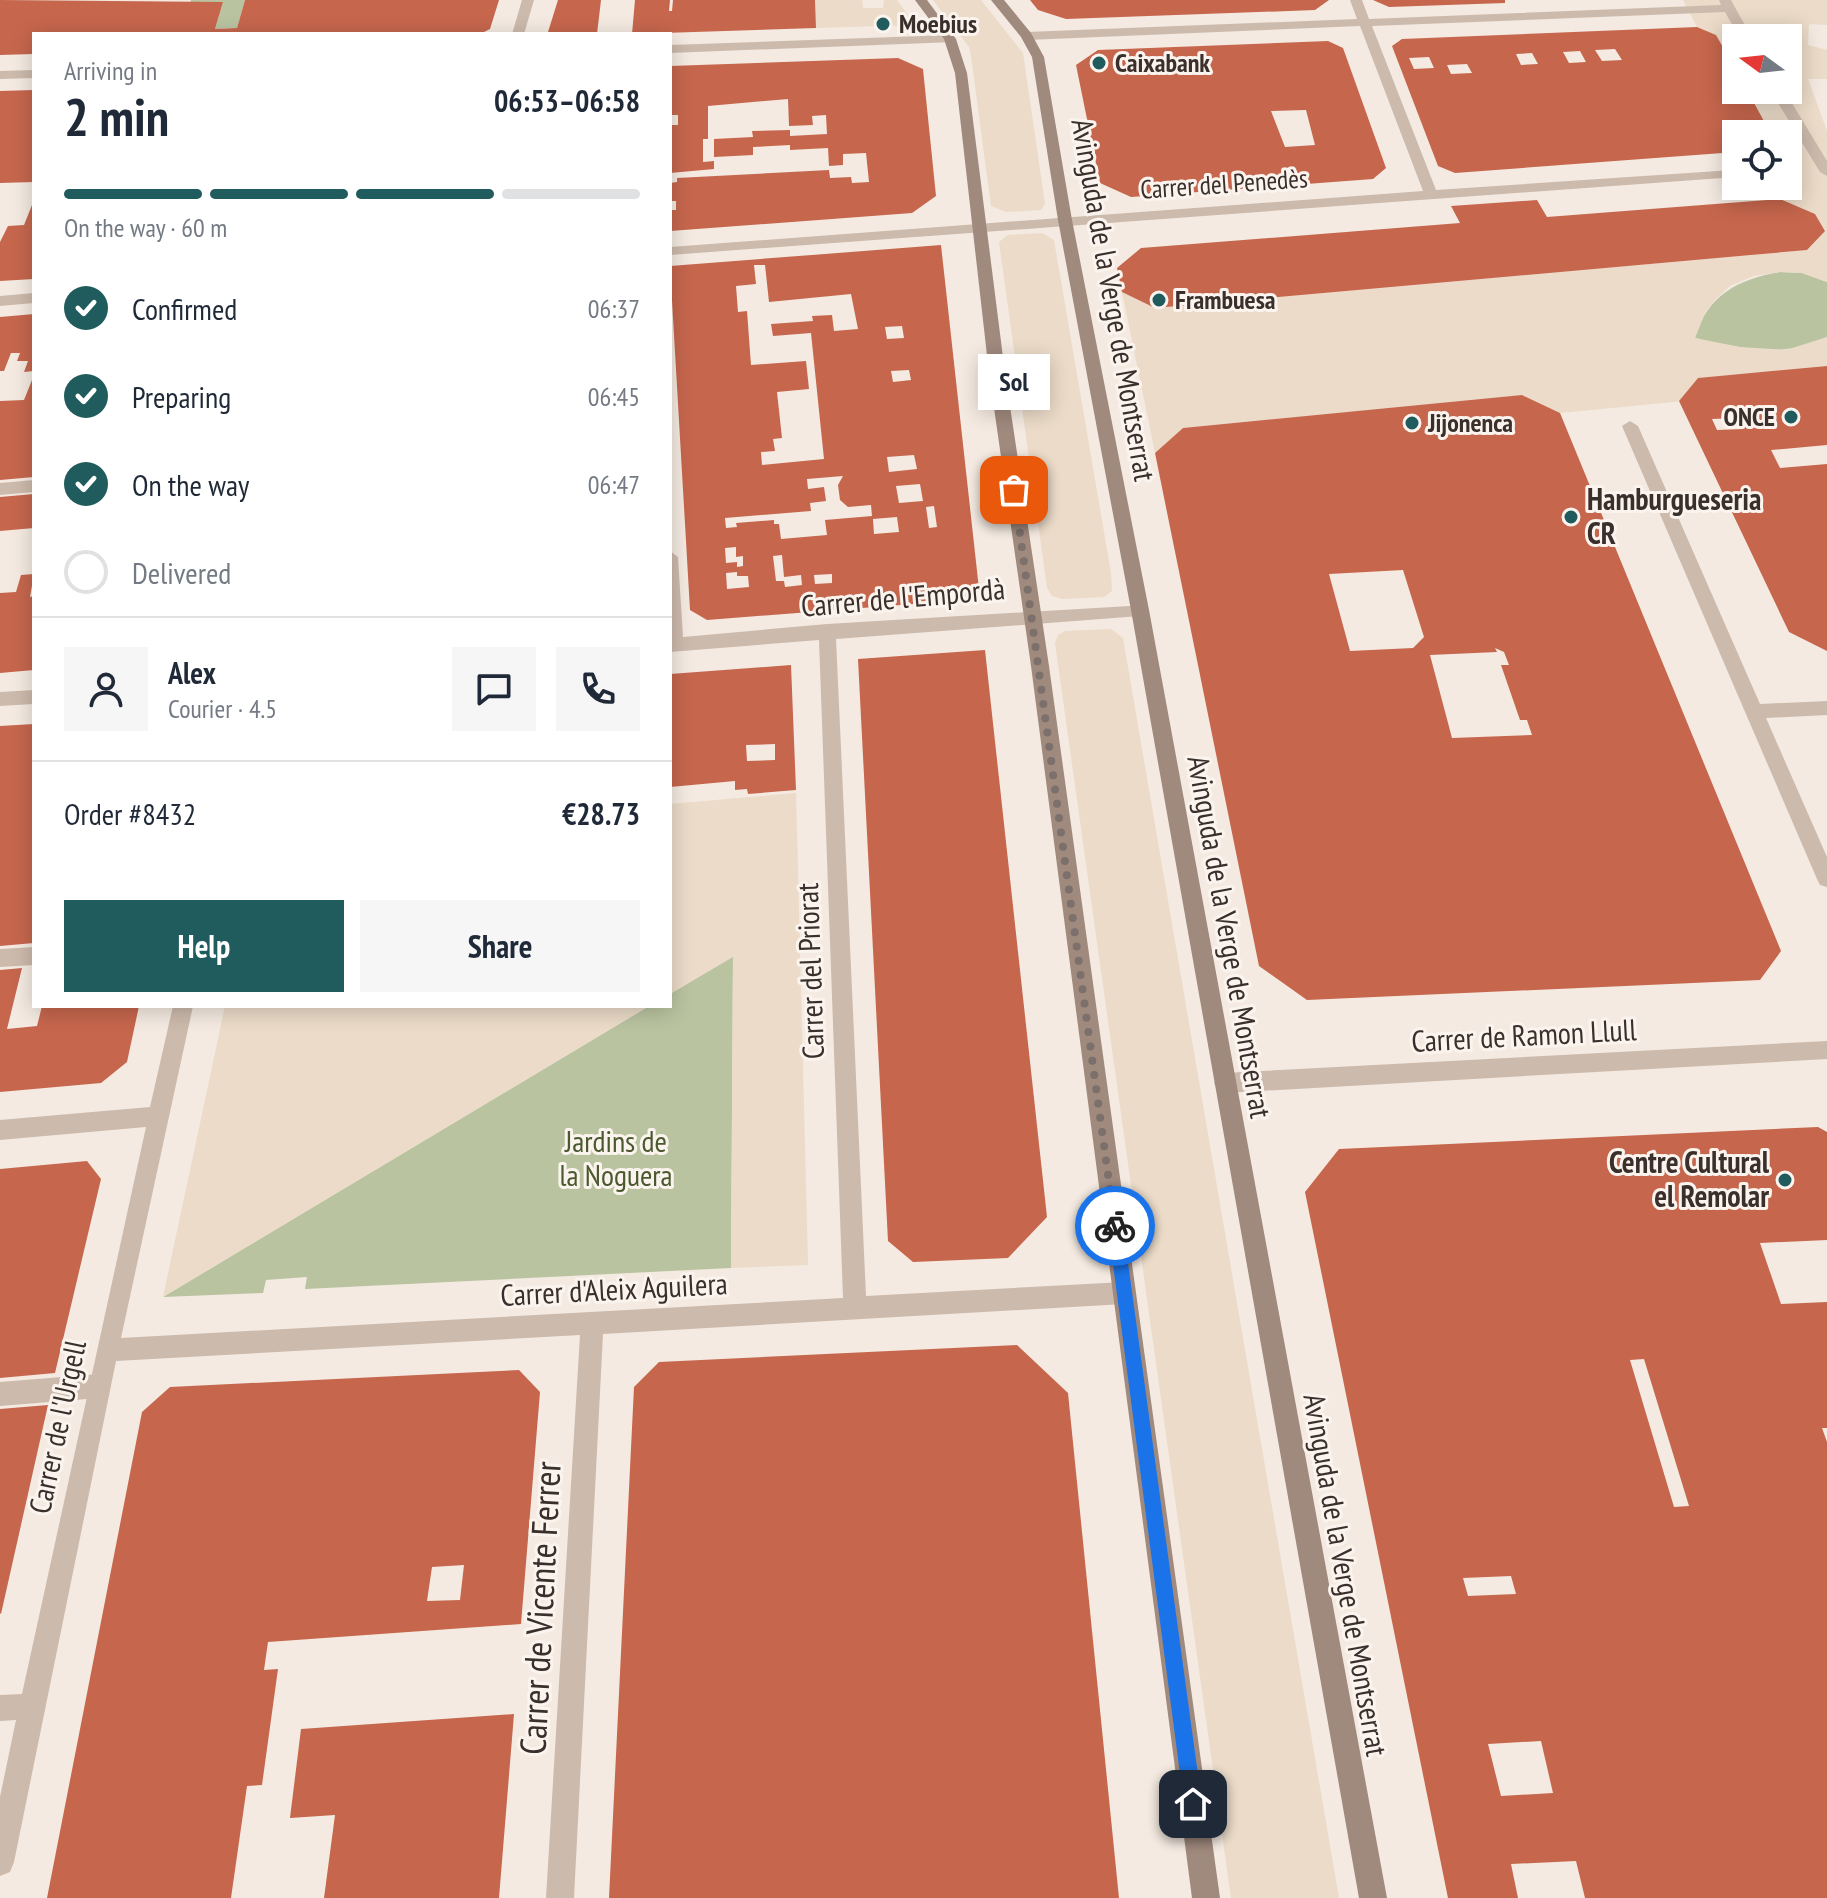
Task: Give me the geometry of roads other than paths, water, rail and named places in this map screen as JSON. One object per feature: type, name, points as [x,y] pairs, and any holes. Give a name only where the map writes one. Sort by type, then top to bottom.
[{"type":"street","points":[[519,32],[528,0]]},
{"type":"street","points":[[921,0],[950,39],[961,73],[997,373],[1033,615],[1206,1898]]},
{"type":"street","name":"Avinguda de la Verge de Montserrat","points":[[997,0],[1027,36],[1038,57],[1065,220],[1140,610],[1373,1898]]},
{"type":"street","points":[[1356,0],[1431,194]]},
{"type":"street","points":[[1027,36],[1365,23],[1727,4],[1738,24]]},
{"type":"street","points":[[672,49],[950,39]]},
{"type":"street","points":[[0,75],[32,74]]},
{"type":"street","points":[[1786,104],[1827,172]]},
{"type":"street","name":"Carrer del Penedès","points":[[672,251],[981,226],[1722,175]]},
{"type":"street","points":[[0,301],[32,298]]},
{"type":"street","points":[[1630,426],[1827,879]]},
{"type":"street","points":[[0,489],[32,486]]},
{"type":"street","name":"Carrer de l'Empordà","points":[[673,645],[1033,615],[1140,610]]},
{"type":"street","points":[[672,616],[673,645]]},
{"type":"street","name":"Carrer del Priorat","points":[[827,631],[855,1309]]},
{"type":"street","points":[[0,699],[32,697]]},
{"type":"street","points":[[1754,711],[1827,708]]},
{"type":"street","points":[[0,958],[32,956]]},
{"type":"street","name":"Carrer de l'Urgell","points":[[0,1862],[99,1386],[183,1008]]},
{"type":"street","name":"Carrer de Ramon Llull","points":[[1225,1083],[1827,1050]]},
{"type":"street","points":[[0,1130],[159,1116]]},
{"type":"street","name":"Carrer d'Aleix Aguilera","points":[[107,1350],[1124,1293]]},
{"type":"street","name":"Carrer de Vicente Ferrer","points":[[560,1898],[592,1322]]},
{"type":"street","points":[[0,1394],[99,1386]]},
{"type":"street","points":[[0,1708],[32,1706]]},
{"type":"place","name":"Moebius","points":[[883,24]]},
{"type":"place","name":"Caixabank","points":[[1099,63]]},
{"type":"place","name":"Frambuesa","points":[[1159,300]]},
{"type":"place","name":"ONCE","points":[[1791,417]]},
{"type":"place","name":"Jijonenca","points":[[1412,423]]},
{"type":"place","name":"Sol","points":[[1014,490]]},
{"type":"place","name":"Hamburgueseria CR","points":[[1571,517]]},
{"type":"place","name":"Centre Cultural el Remolar","points":[[1785,1180]]},
{"type":"park label","name":"Jardins de la Noguera","points":[[616,1159]]}]
